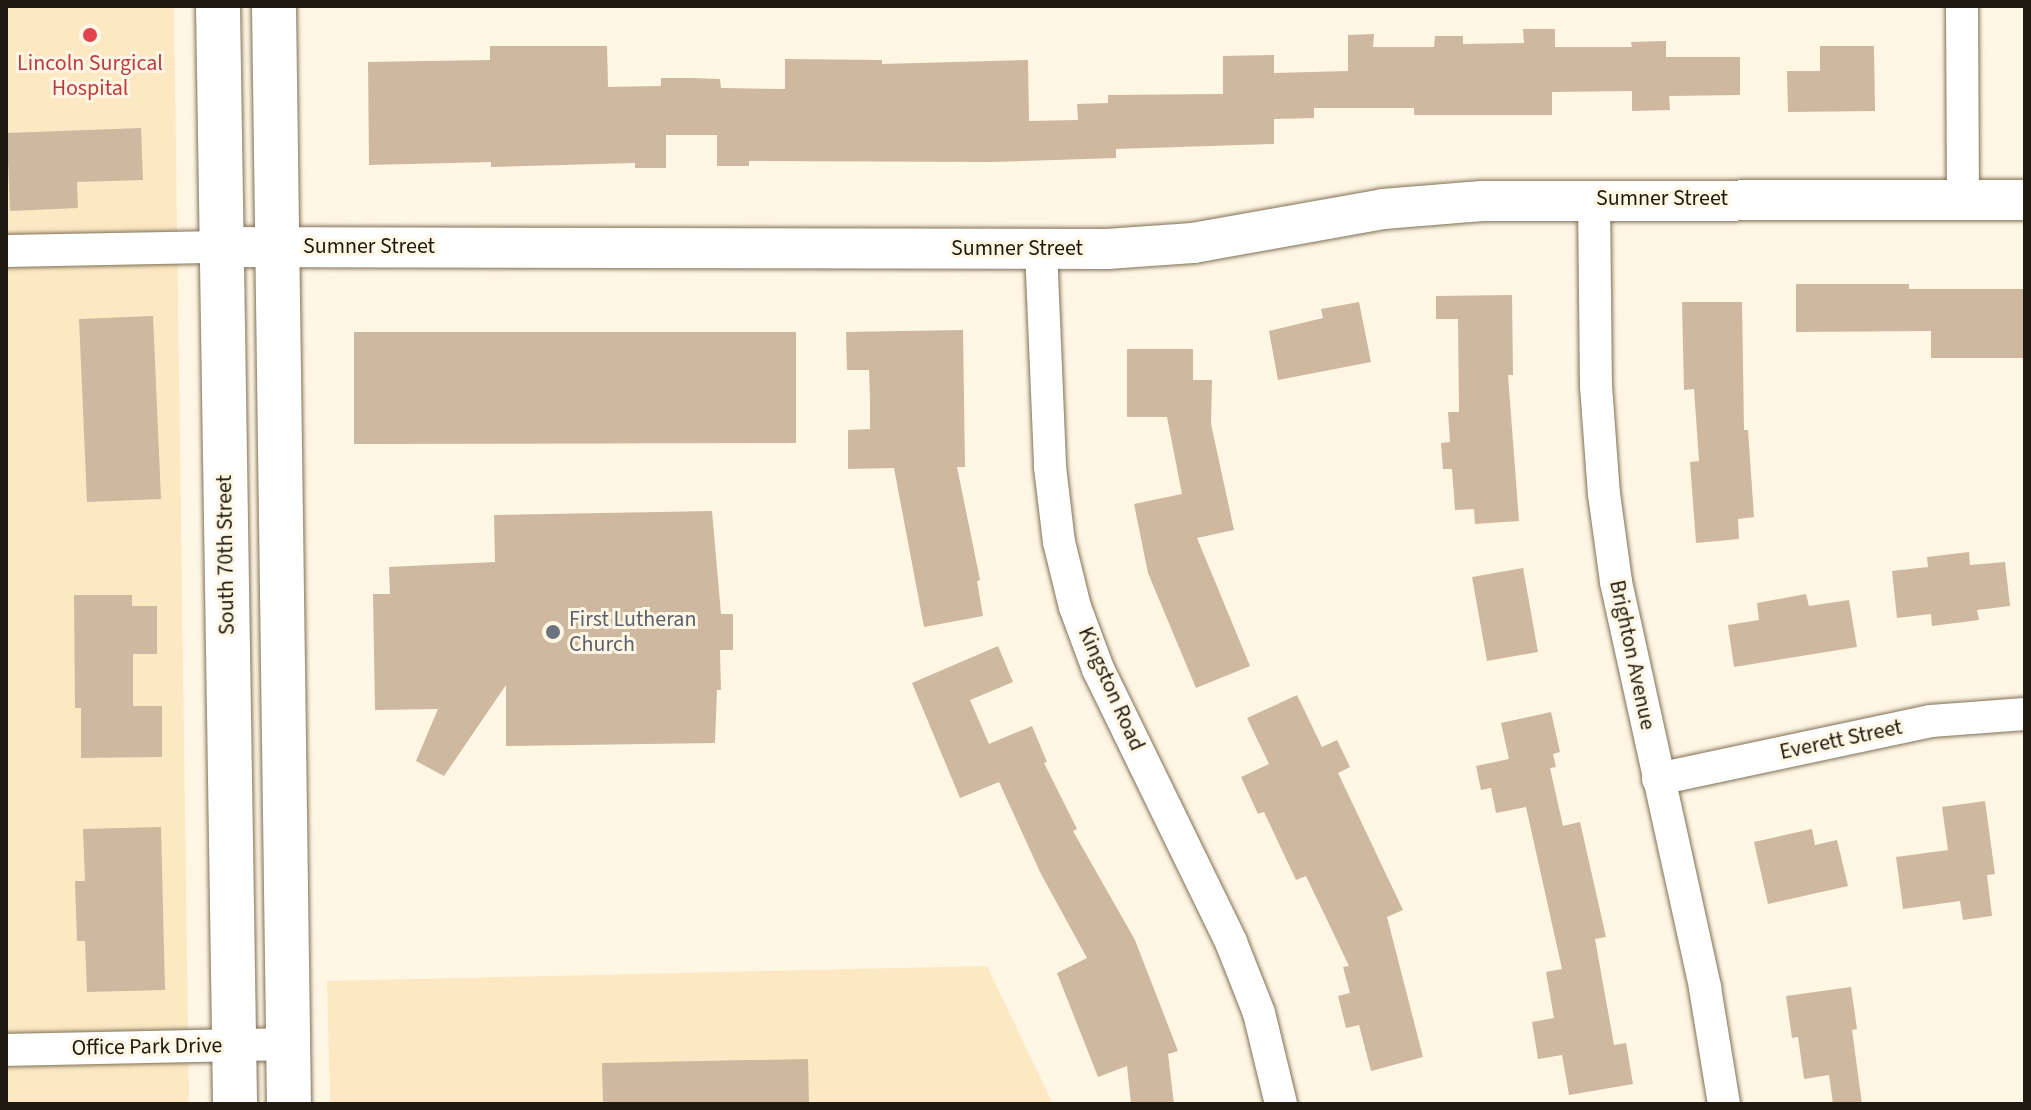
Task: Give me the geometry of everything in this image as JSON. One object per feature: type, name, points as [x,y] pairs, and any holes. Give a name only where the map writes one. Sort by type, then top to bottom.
[{"type":"main road","name":"South 70th Street","points":[[218,6],[235,1104]]},
{"type":"main road","points":[[274,6],[289,1104]]},
{"type":"street","points":[[1962,6],[1963,201]]},
{"type":"street","name":"Sumner Street","points":[[6,251],[276,246],[1107,249],[1193,243],[1432,204],[1594,199],[2025,200]]},
{"type":"street","name":"Brighton Avenue","points":[[1594,199],[1596,386],[1604,494],[1616,582],[1705,988],[1724,1104]]},
{"type":"street","name":"Kingston Road","points":[[1041,249],[1050,467],[1059,542],[1075,607],[1098,669],[1231,942],[1259,1013],[1281,1104]]},
{"type":"street","name":"Everett Street","points":[[1658,779],[1931,721],[2025,714]]},
{"type":"street","name":"Office Park Drive","points":[[6,1050],[288,1044]]},
{"type":"shaded area","points":[[6,6],[174,6],[189,1104],[6,1104]]},
{"type":"shaded area","points":[[987,966],[1053,1104],[330,1104],[327,981]]},
{"type":"building","points":[[1523,29],[1555,29],[1555,47],[1632,47],[1631,42],[1666,41],[1666,57],[1740,57],[1740,95],[1669,96],[1670,110],[1632,111],[1632,91],[1552,92],[1552,115],[1414,115],[1414,108],[1314,108],[1314,118],[1274,119],[1274,144],[1116,149],[1116,158],[992,162],[749,161],[749,166],[717,166],[717,135],[666,135],[666,168],[635,168],[635,163],[491,167],[491,162],[369,165],[368,62],[490,60],[490,46],[607,46],[608,87],[661,86],[661,78],[691,78],[720,79],[721,88],[785,89],[785,59],[882,60],[882,64],[1028,60],[1029,121],[1078,120],[1077,104],[1108,103],[1108,95],[1223,94],[1223,56],[1274,55],[1274,73],[1348,71],[1348,35],[1374,34],[1373,47],[1434,47],[1435,36],[1463,36],[1463,44],[1524,43]]},
{"type":"building","points":[[1820,46],[1874,46],[1875,111],[1788,112],[1787,71],[1820,71]]},
{"type":"building","points":[[141,128],[143,180],[77,182],[78,208],[10,211],[7,133]]},
{"type":"building","points":[[1796,284],[1909,284],[1909,289],[2025,289],[2025,358],[1931,358],[1931,331],[1796,332]]},
{"type":"building","points":[[1512,295],[1513,375],[1508,375],[1519,521],[1475,524],[1474,509],[1455,510],[1452,469],[1443,469],[1441,443],[1450,442],[1448,412],[1459,412],[1458,319],[1436,319],[1436,296]]},
{"type":"building","points":[[1359,302],[1371,362],[1278,380],[1269,331],[1323,318],[1321,309]]},
{"type":"building","points":[[1682,302],[1742,302],[1744,430],[1748,430],[1754,517],[1738,519],[1739,539],[1696,543],[1690,462],[1699,461],[1694,389],[1684,390]]},
{"type":"building","points":[[153,316],[161,499],[87,502],[79,319]]},
{"type":"building","points":[[963,330],[965,467],[957,467],[980,580],[977,581],[983,616],[924,627],[894,468],[848,469],[848,430],[870,429],[870,399],[869,370],[847,370],[846,332]]},
{"type":"building","points":[[354,332],[796,332],[796,443],[354,444]]},
{"type":"building","points":[[1127,349],[1193,349],[1193,380],[1212,380],[1211,424],[1234,530],[1197,538],[1250,666],[1196,688],[1148,573],[1134,504],[1182,494],[1167,417],[1127,417]]},
{"type":"building","name":"First Lutheran Church","points":[[712,511],[721,614],[733,614],[733,650],[720,650],[721,690],[717,690],[715,743],[506,746],[506,685],[444,776],[416,761],[438,709],[375,710],[373,594],[390,594],[389,567],[495,562],[494,515]]},
{"type":"building","points":[[1969,552],[1970,565],[2005,562],[2010,606],[1977,610],[1979,620],[1932,626],[1931,614],[1897,618],[1892,571],[1928,567],[1927,557]]},
{"type":"building","points":[[1523,568],[1538,652],[1487,661],[1472,577]]},
{"type":"building","points":[[1806,594],[1809,606],[1849,600],[1857,647],[1734,667],[1728,625],[1759,620],[1757,603]]},
{"type":"building","points":[[74,595],[132,595],[132,606],[157,606],[157,654],[133,654],[133,706],[162,706],[162,757],[81,758],[81,708],[75,708]]},
{"type":"building","points":[[998,646],[1013,682],[970,700],[989,744],[1032,726],[1047,762],[1044,763],[1077,829],[1073,831],[1135,940],[1178,1051],[1168,1054],[1174,1104],[1131,1104],[1127,1066],[1098,1077],[1057,973],[1087,958],[1041,874],[999,782],[960,798],[912,683]]},
{"type":"building","points":[[1297,695],[1322,747],[1337,740],[1350,767],[1338,773],[1403,910],[1387,917],[1423,1057],[1371,1071],[1359,1025],[1346,1028],[1338,996],[1350,993],[1343,967],[1349,966],[1306,876],[1296,880],[1264,812],[1258,814],[1241,777],[1269,764],[1247,718]]},
{"type":"building","points":[[1551,712],[1560,752],[1553,754],[1556,767],[1550,768],[1563,826],[1580,822],[1606,937],[1595,939],[1614,1045],[1626,1043],[1633,1084],[1569,1095],[1562,1055],[1538,1059],[1532,1022],[1554,1018],[1546,972],[1562,969],[1526,807],[1496,813],[1491,788],[1481,790],[1476,766],[1509,759],[1501,723]]},
{"type":"building","points":[[1985,801],[1995,874],[1987,875],[1992,916],[1963,920],[1960,901],[1903,909],[1896,857],[1948,850],[1942,807]]},
{"type":"building","points":[[161,827],[165,990],[87,992],[85,941],[77,941],[75,881],[85,881],[83,829]]},
{"type":"building","points":[[1812,829],[1815,845],[1837,840],[1848,886],[1768,904],[1754,842]]},
{"type":"building","points":[[1851,987],[1857,1029],[1852,1030],[1862,1104],[1833,1104],[1829,1075],[1804,1079],[1798,1037],[1792,1038],[1786,996]]},
{"type":"building","points":[[808,1059],[809,1104],[603,1104],[602,1063]]},
{"type":"place","name":"Lincoln Surgical Hospital","points":[[90,35]]},
{"type":"place","name":"First Lutheran Church","points":[[553,632]]}]
